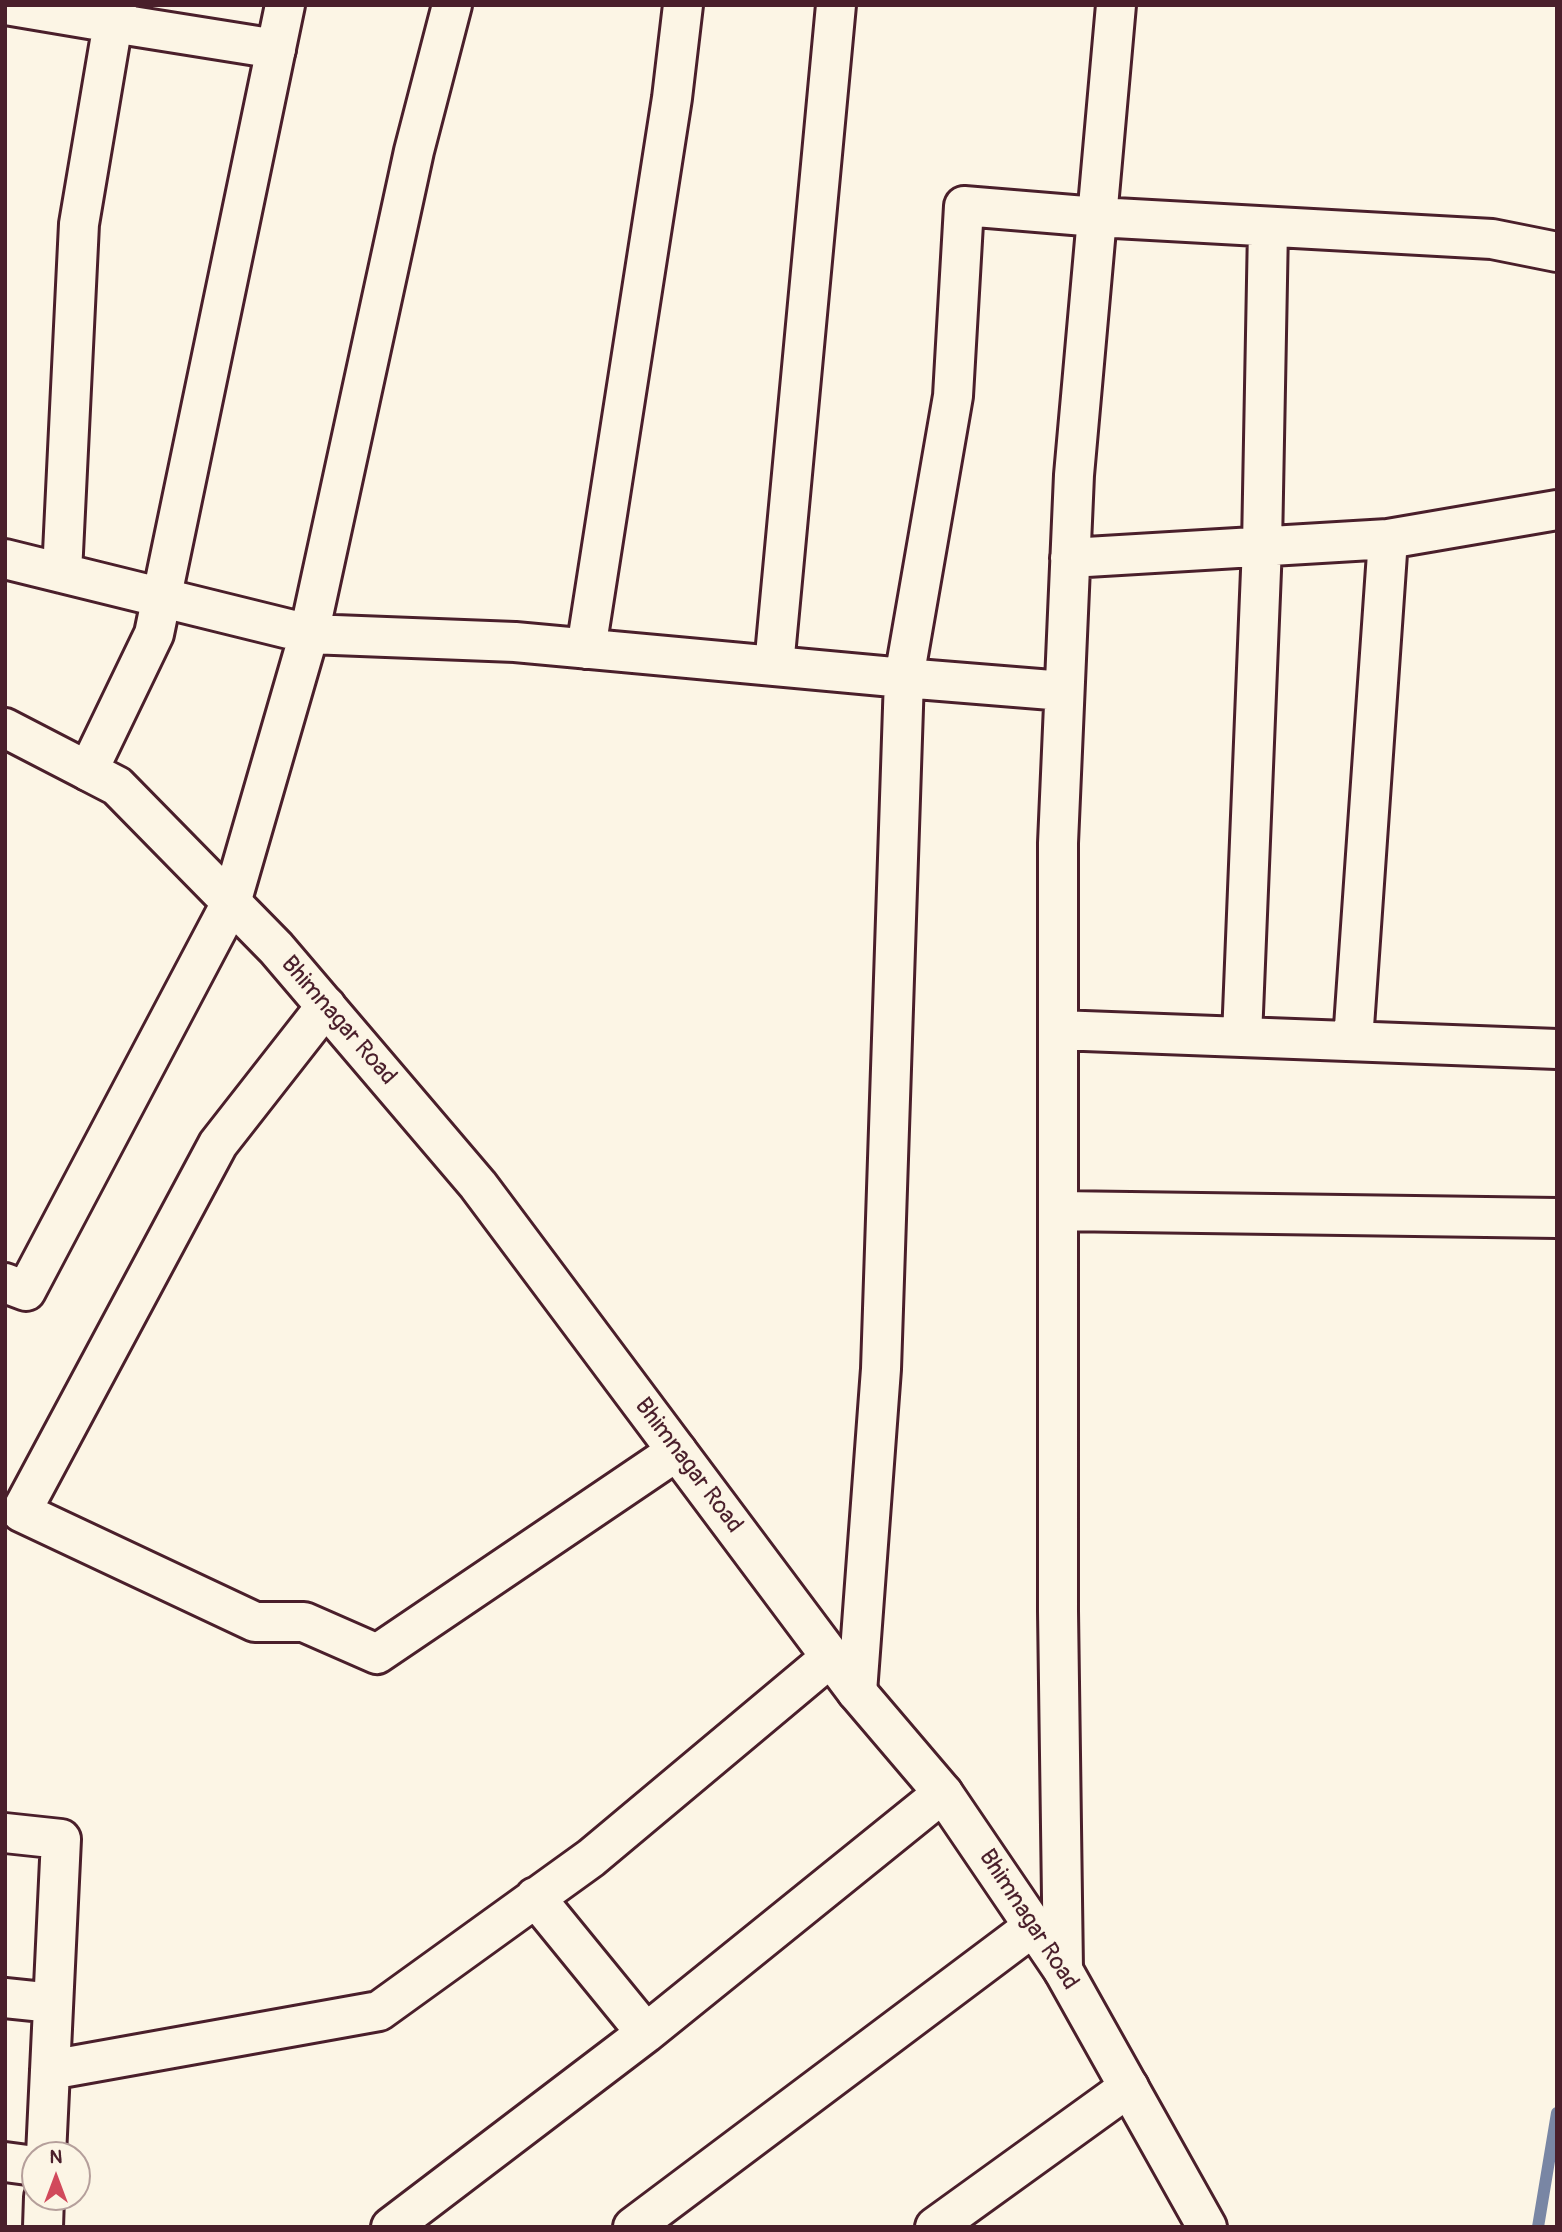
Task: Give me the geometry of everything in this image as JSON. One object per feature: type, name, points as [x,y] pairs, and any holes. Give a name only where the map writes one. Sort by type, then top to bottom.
[{"type":"street","points":[[6,5],[115,14],[276,49]]},
{"type":"street","points":[[88,771],[153,634],[285,5]]},
{"type":"street","points":[[5,1283],[26,1291],[231,903],[309,634],[414,151],[452,5]]},
{"type":"street","points":[[586,649],[672,98],[683,5]]},
{"type":"street","points":[[774,666],[836,5]]},
{"type":"street","points":[[1063,1970],[1058,1612],[1058,843],[1074,475],[1116,5]]},
{"type":"street","points":[[62,573],[79,224],[115,14]]},
{"type":"street","points":[[857,1692],[881,1370],[904,678],[953,396],[964,206],[1268,228],[1492,239],[1557,252]]},
{"type":"street","points":[[1242,1037],[1262,545],[1268,228]]},
{"type":"street","points":[[1070,558],[1388,539],[1557,510]]},
{"type":"street","points":[[1353,1041],[1388,539]]},
{"type":"street","points":[[5,559],[309,634],[515,642],[1064,691]]},
{"type":"street","name":"Bhimnagar Road","points":[[7,736],[117,786],[276,948],[478,1185],[857,1692],[943,1793],[1063,1970],[1208,2227]]},
{"type":"street","points":[[326,1006],[218,1144],[21,1512],[255,1622],[304,1622],[377,1654],[677,1451]]},
{"type":"street","points":[[1058,1030],[1557,1049]]},
{"type":"street","points":[[1059,1211],[1557,1218]]},
{"type":"street","points":[[50,2070],[379,2011],[591,1858],[831,1657]]},
{"type":"street","points":[[391,2227],[646,2033],[943,1793]]},
{"type":"street","points":[[5,1833],[61,1839],[47,2141]]},
{"type":"street","points":[[535,1897],[646,2033]]},
{"type":"street","points":[[633,2227],[1034,1926]]},
{"type":"street","points":[[5,1998],[53,2003]]},
{"type":"street","points":[[935,2227],[1129,2087]]},
{"type":"waterway","points":[[1538,2227],[1557,2113]]}]
